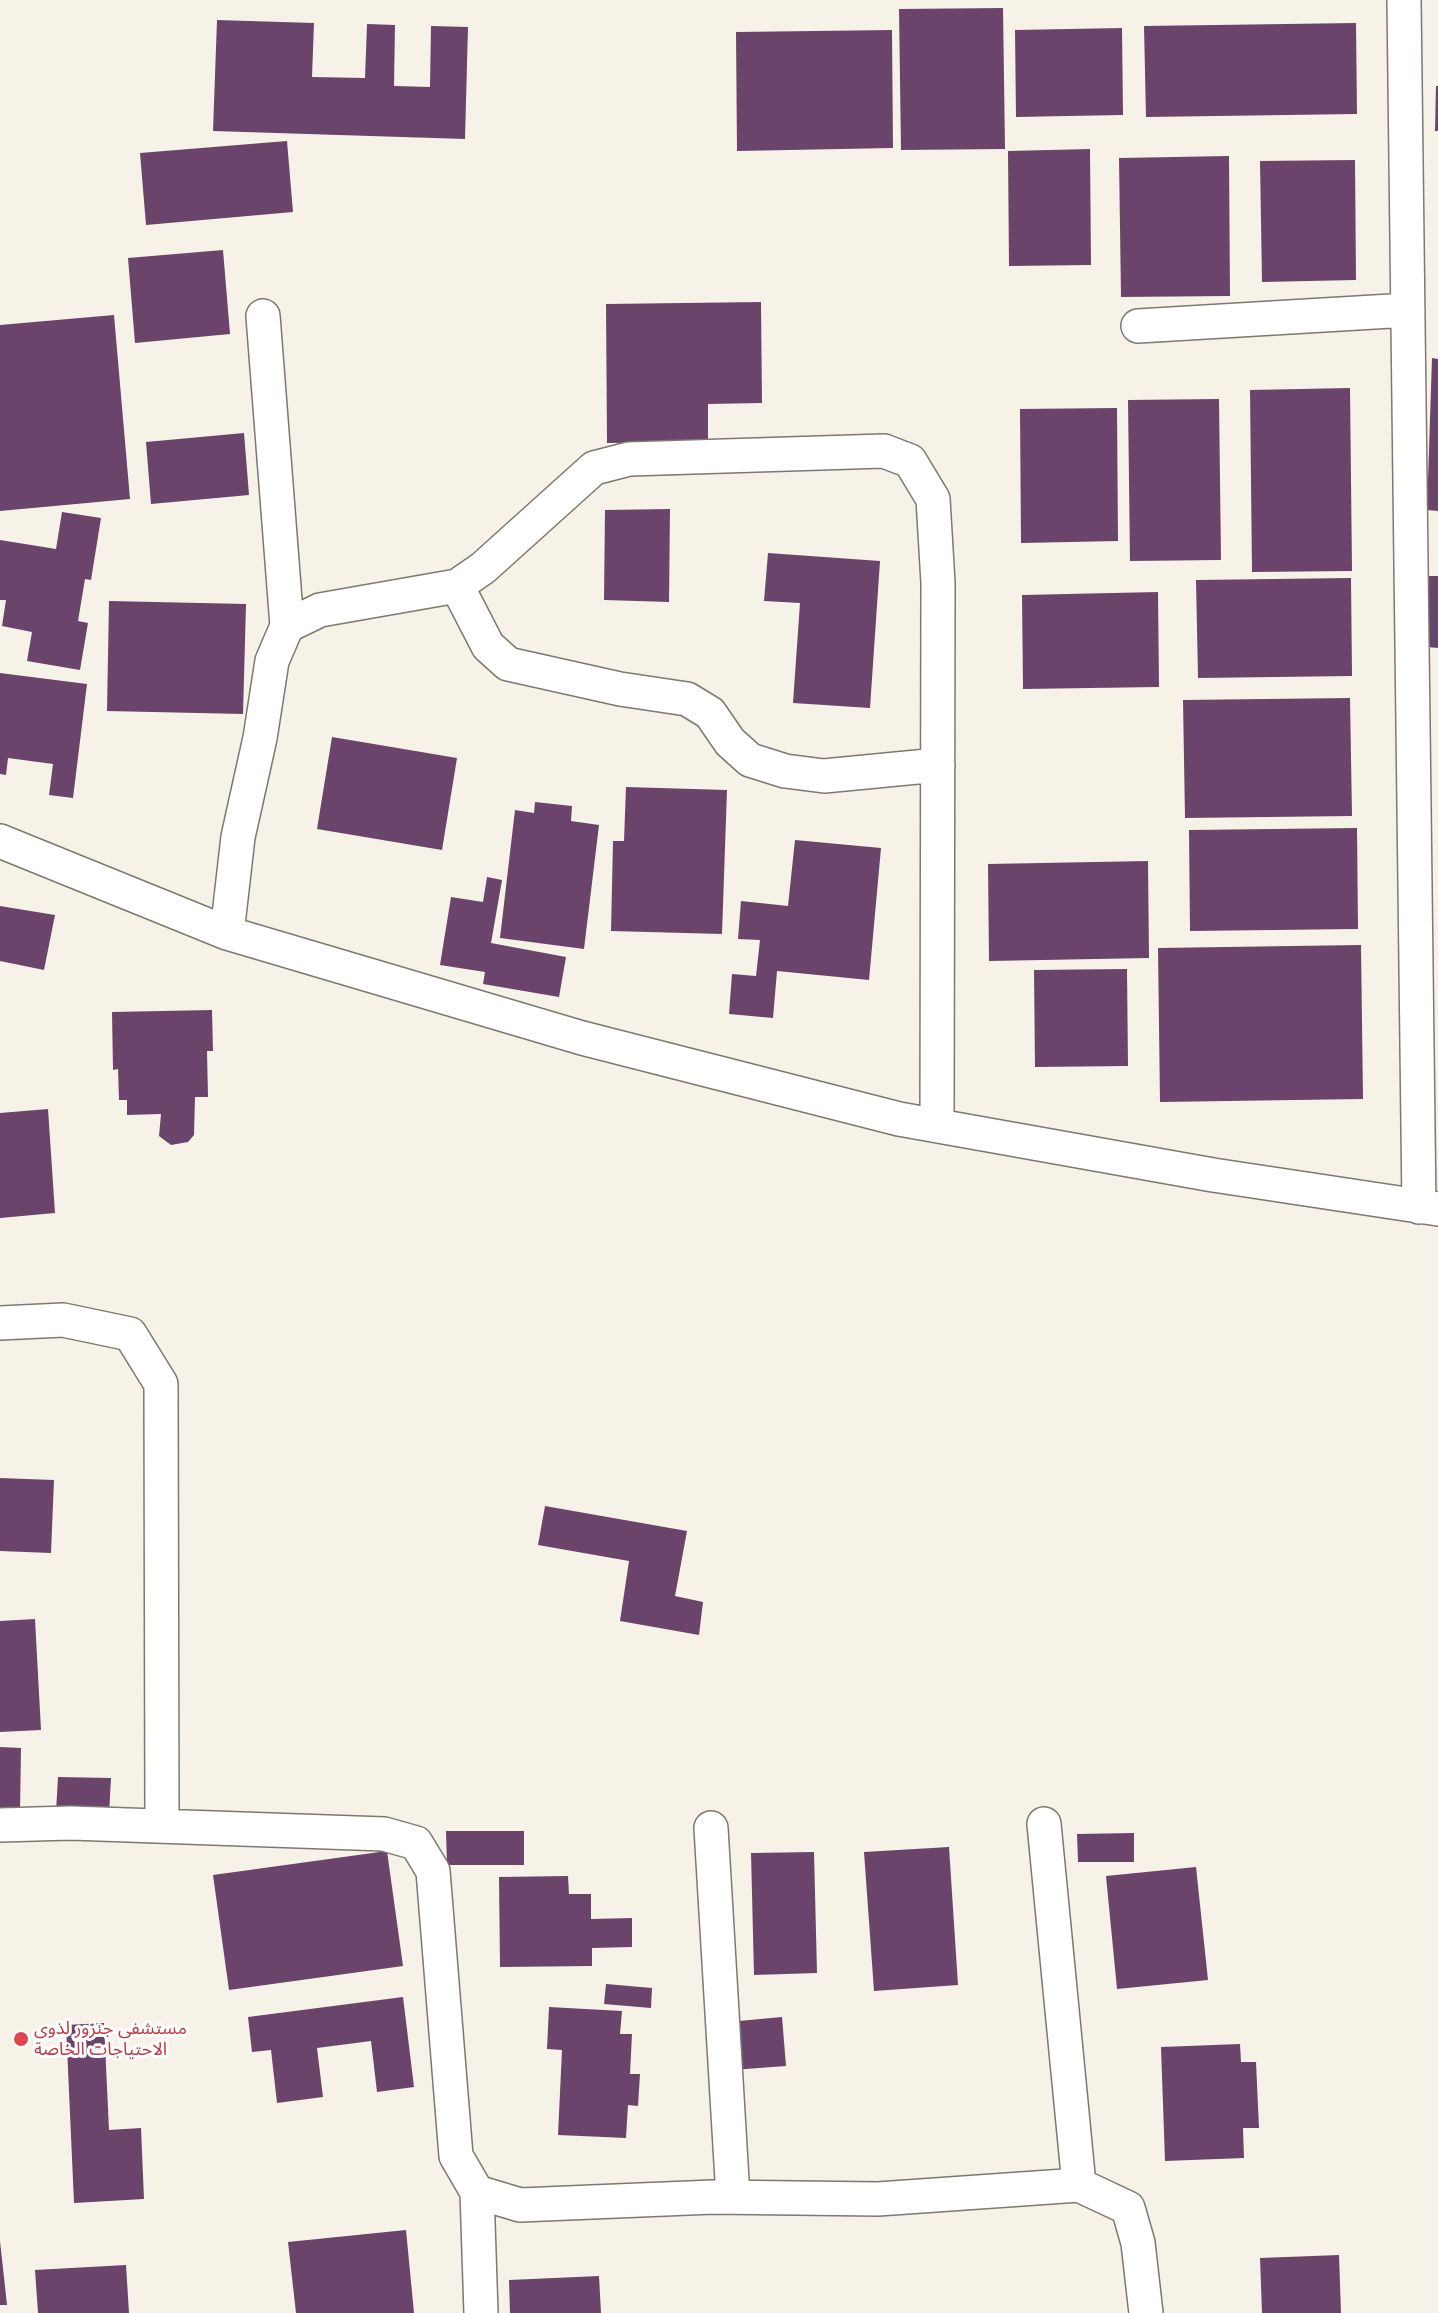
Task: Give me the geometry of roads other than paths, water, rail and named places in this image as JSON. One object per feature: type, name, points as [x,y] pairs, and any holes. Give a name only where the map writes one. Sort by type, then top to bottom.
[{"type":"street","points":[[0,841],[227,933],[582,1038],[899,1119],[1213,1175],[1428,1208],[1408,310],[1404,0]]},
{"type":"street","points":[[1138,326],[1408,310]]},
{"type":"street","points":[[227,933],[238,837],[260,738],[272,661],[287,626],[263,316]]},
{"type":"street","points":[[287,626],[320,610],[457,586],[483,568],[594,468],[629,459],[884,452],[909,461],[933,499],[938,583],[937,1125]]},
{"type":"street","points":[[457,586],[488,646],[508,664],[620,689],[687,699],[710,713],[730,742],[750,760],[785,771],[824,776],[938,765]]},
{"type":"street","points":[[0,1323],[63,1320],[130,1334],[161,1384],[162,1826]]},
{"type":"street","points":[[1044,1824],[1079,2185]]},
{"type":"street","points":[[0,1825],[162,1826],[384,1834],[416,1843],[433,1871],[456,2156],[477,2192],[481,2313]]},
{"type":"street","points":[[711,1828],[733,2197]]},
{"type":"street","points":[[477,2192],[520,2205],[733,2197],[878,2199],[1079,2185],[1128,2208],[1138,2243],[1146,2313]]},
{"type":"place","name":"مستشفي جنزور لذوي الاحتياجات الخاصة","points":[[21,2039]]}]
